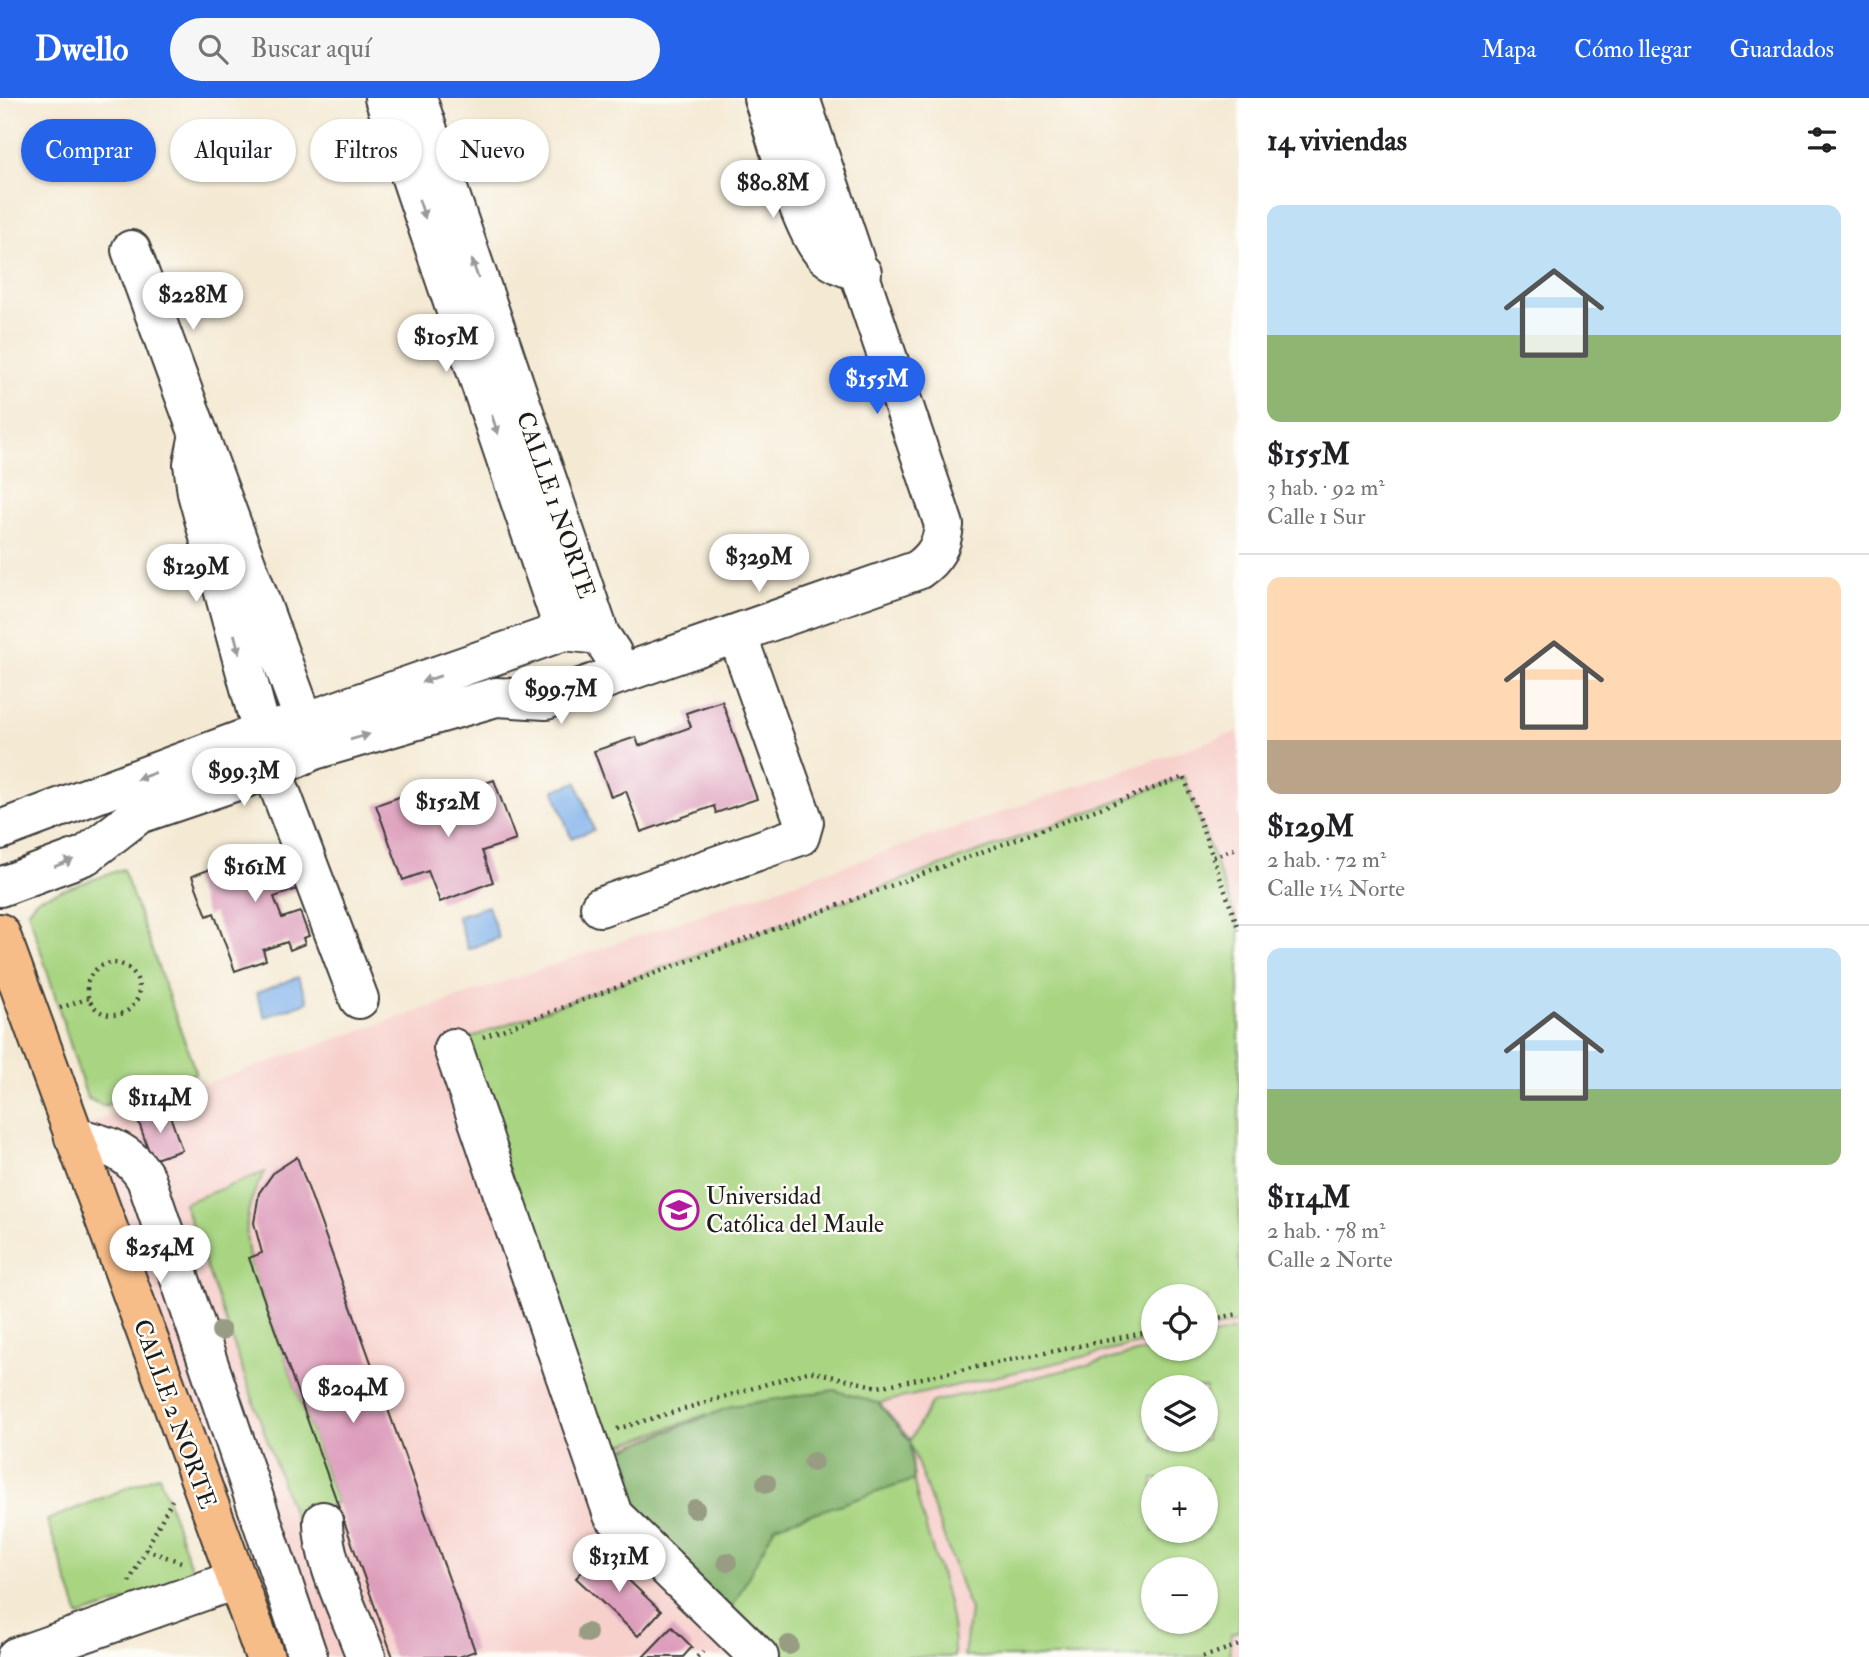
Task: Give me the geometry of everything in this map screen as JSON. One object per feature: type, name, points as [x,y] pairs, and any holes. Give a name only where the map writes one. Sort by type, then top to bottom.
[{"type":"main road","name":"CALLE 2 NORTE","points":[[2,943],[265,1657]]},
{"type":"street","name":"CALLE 1 NORTE","points":[[384,98],[582,633]]},
{"type":"street","name":"CALLE 1 NORTE","points":[[416,98],[582,633]]},
{"type":"street","points":[[763,98],[809,231],[823,253],[835,263],[862,273]]},
{"type":"street","points":[[475,684],[505,696],[546,700],[918,570],[937,552],[944,525],[862,273],[800,98]]},
{"type":"street","points":[[131,250],[310,736]]},
{"type":"street","points":[[200,435],[193,464],[197,493],[260,733],[359,999]]},
{"type":"street","points":[[0,830],[260,733],[310,736],[475,684],[582,633],[621,674]]},
{"type":"street","points":[[600,907],[800,836],[804,822],[737,634]]},
{"type":"street","points":[[0,887],[86,855],[139,814],[272,769],[310,736]]},
{"type":"street","points":[[453,1048],[613,1515],[760,1657]]},
{"type":"street","points":[[74,1137],[116,1147],[131,1157],[146,1179],[308,1657]]},
{"type":"street","points":[[323,1521],[322,1538],[330,1565],[366,1657]]},
{"type":"street","points":[[16,1657],[235,1580]]},
{"type":"path","points":[[453,1048],[1184,777],[1239,930]]},
{"type":"path","points":[[1213,857],[1239,847]]},
{"type":"path","points":[[118,964],[133,972],[139,988],[134,1005],[120,1015],[103,1013],[96,1009],[89,999],[87,986],[94,971],[102,966],[118,964]]},
{"type":"path","points":[[1218,1318],[1239,1314]]},
{"type":"path","points":[[586,1439],[810,1371],[878,1387],[1141,1333]]},
{"type":"path","points":[[106,1625],[192,1462]]},
{"type":"path","points":[[1203,1657],[1239,1645]]},
{"type":"shaded area","name":"Universidad Católica del Maule","points":[[1239,731],[1239,1657],[283,1657],[87,1124]]},
{"type":"green space","name":"Universidad Católica del Maule","points":[[1184,777],[1239,927],[1239,1322],[1218,1327],[1218,1284],[1141,1284],[1141,1344],[879,1403],[910,1440],[932,1402],[1141,1352],[1141,1361],[1218,1361],[1218,1334],[1239,1329],[1239,1631],[1231,1634],[1229,1657],[964,1657],[970,1610],[911,1445],[918,1498],[948,1603],[954,1657],[753,1657],[610,1518],[447,1046]],"holes":[[[707,1414],[624,1449],[597,1454]]]},
{"type":"green space","points":[[123,869],[196,1073],[103,1106],[87,1098],[28,910],[37,899]]},
{"type":"green space","points":[[265,1172],[254,1193],[248,1213],[246,1235],[249,1258],[337,1502],[316,1519],[303,1542],[184,1203]]},
{"type":"green space","points":[[834,1390],[878,1403],[910,1441],[914,1480],[775,1526],[722,1627],[589,1456],[624,1449],[732,1406]]},
{"type":"green space","points":[[159,1475],[195,1579],[79,1616],[47,1520]]},
{"type":"water","points":[[577,782],[594,830],[571,838],[554,790]]},
{"type":"water","points":[[488,906],[499,938],[468,949],[457,916]]},
{"type":"water","points":[[298,977],[308,1002],[265,1017],[256,993]]},
{"type":"building","points":[[722,701],[757,799],[716,813],[714,806],[641,832],[626,791],[611,797],[594,751],[636,737],[639,746],[691,727],[686,713]]},
{"type":"building","points":[[494,780],[516,840],[482,851],[493,882],[440,902],[428,871],[403,880],[376,805],[416,791],[425,818],[469,802],[465,790]]},
{"type":"building","points":[[293,842],[314,883],[274,897],[282,918],[300,912],[309,936],[303,938],[305,944],[290,950],[287,942],[263,950],[266,960],[235,971],[214,913],[207,916],[192,876],[224,864],[227,871],[281,852],[280,847]]},
{"type":"building","points":[[168,1110],[182,1150],[152,1160],[138,1120]]},
{"type":"building","points":[[297,1157],[475,1651],[459,1657],[393,1657],[249,1258],[262,1253],[254,1223],[259,1193],[274,1172]]},
{"type":"building","points":[[600,1553],[661,1611],[638,1636],[576,1578]]},
{"type":"building","points":[[672,1627],[692,1647],[683,1657],[643,1657]]},
{"type":"place","name":"Universidad Católica del Maule","points":[[679,1210]]}]
